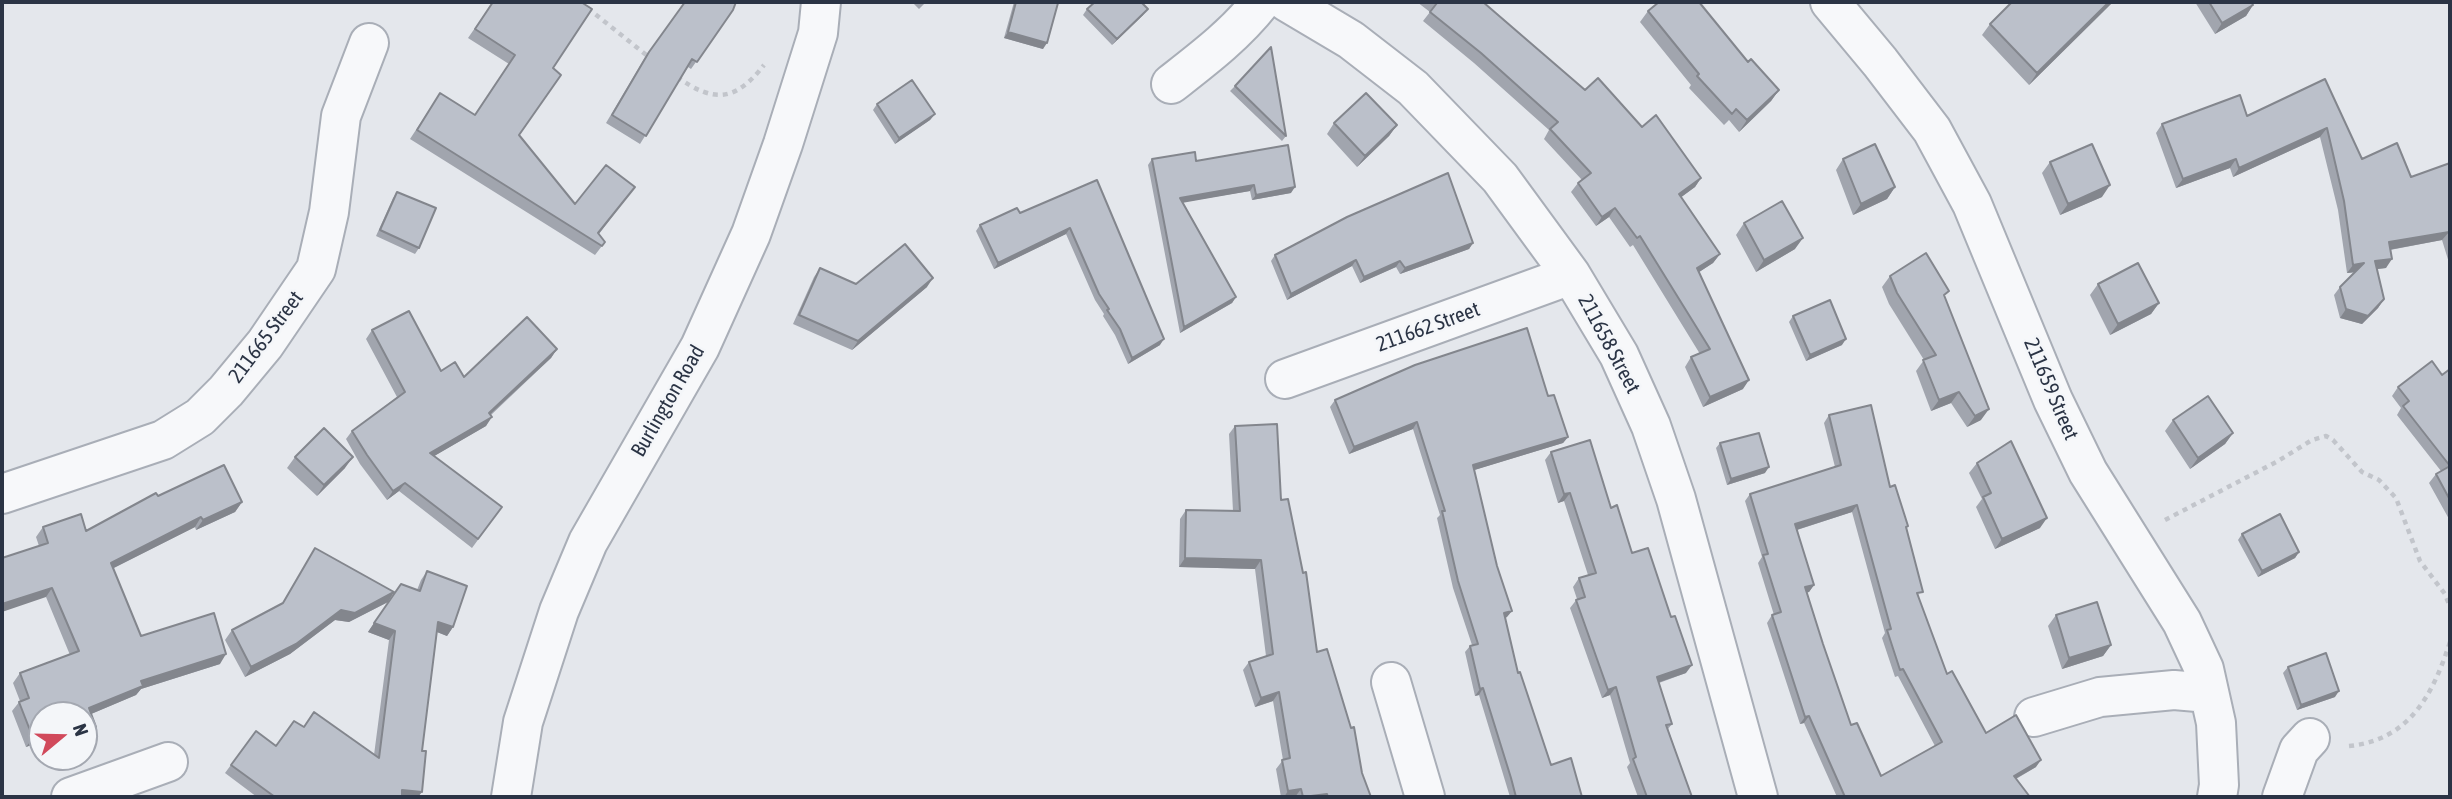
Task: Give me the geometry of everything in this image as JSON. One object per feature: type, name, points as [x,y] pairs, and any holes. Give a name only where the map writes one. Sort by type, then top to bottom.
[{"type":"street","points":[[1171,84],[1245,22],[1261,2]]},
{"type":"street","name":"211658 Street","points":[[1287,2],[1351,40],[1413,88],[1500,178],[1571,275],[1619,355],[1651,426],[1676,499],[1758,797]]},
{"type":"street","name":"211659 Street","points":[[1830,2],[1932,130],[1972,204],[2053,400],[2088,472],[2182,622],[2204,669],[2216,723],[2219,785],[2217,797]]},
{"type":"street","name":"Burlington Road","points":[[511,797],[523,722],[559,611],[588,542],[700,347],[751,234],[783,144],[819,17]]},
{"type":"street","name":"211665 Street","points":[[2,494],[163,440],[200,417],[226,391],[265,344],[316,269],[329,212],[341,116],[369,43]]},
{"type":"street","name":"211662 Street","points":[[1285,379],[1571,275]]},
{"type":"street","points":[[1391,682],[1425,797]]},
{"type":"street","points":[[2034,717],[2100,697],[2174,690],[2209,693]]},
{"type":"street","points":[[2282,797],[2298,750],[2310,738]]},
{"type":"street","points":[[71,797],[169,762]]},
{"type":"path","points":[[580,2],[660,65]]},
{"type":"path","points":[[670,72],[699,92],[720,96],[731,94],[757,74],[782,44],[819,17]]},
{"type":"path","points":[[2131,539],[2192,504],[2278,461],[2312,440],[2326,436],[2333,440],[2362,472],[2379,480],[2396,498],[2420,561],[2445,594],[2450,607]]},
{"type":"path","points":[[2310,738],[2323,746],[2353,746],[2392,734],[2406,723],[2426,699],[2440,673],[2450,642]]},
{"type":"building","points":[[493,2],[581,2],[592,9],[553,68],[561,75],[519,135],[575,204],[606,165],[635,187],[598,233],[605,242],[602,246],[417,130],[440,93],[475,115],[515,55],[475,29]]},
{"type":"building","points":[[685,2],[736,2],[697,62],[692,59],[646,136],[612,115],[649,52]]},
{"type":"building","points":[[1016,2],[1058,3],[1047,43],[1008,32]]},
{"type":"building","points":[[1095,2],[1141,2],[1148,9],[1117,39],[1087,9]]},
{"type":"building","points":[[1435,2],[1483,2],[1585,90],[1598,78],[1642,127],[1656,115],[1701,178],[1679,194],[1720,254],[1697,268],[1749,380],[1710,397],[1691,357],[1710,349],[1640,236],[1637,238],[1615,208],[1602,217],[1578,183],[1591,173],[1550,129],[1558,122],[1481,53],[1430,12],[1437,3]]},
{"type":"building","points":[[1659,2],[1699,2],[1748,62],[1751,59],[1779,90],[1747,120],[1736,109],[1732,114],[1697,76],[1699,74],[1648,11]]},
{"type":"building","points":[[2012,2],[2109,2],[2037,73],[1990,24]]},
{"type":"building","points":[[2209,2],[2251,2],[2253,5],[2222,23]]},
{"type":"building","points":[[1271,47],[1286,136],[1235,86]]},
{"type":"building","points":[[2325,79],[2362,159],[2397,143],[2411,177],[2450,163],[2450,237],[2449,232],[2389,242],[2392,259],[2375,261],[2384,299],[2368,316],[2346,309],[2340,287],[2364,263],[2353,265],[2344,201],[2327,128],[2239,168],[2236,159],[2183,179],[2162,124],[2240,95],[2247,116]]},
{"type":"building","points":[[912,80],[935,114],[899,138],[877,104]]},
{"type":"building","points":[[1366,93],[1397,125],[1365,156],[1334,123]]},
{"type":"building","points":[[1875,144],[1895,187],[1861,204],[1843,159]]},
{"type":"building","points":[[2092,144],[2110,185],[2068,204],[2050,162]]},
{"type":"building","points":[[1288,145],[1295,187],[1256,195],[1254,185],[1180,198],[1236,297],[1184,327],[1152,159],[1195,152],[1196,161]]},
{"type":"building","points":[[1448,173],[1473,243],[1405,268],[1400,261],[1364,277],[1356,260],[1291,294],[1275,255],[1347,217]]},
{"type":"building","points":[[1097,180],[1164,339],[1132,358],[1120,329],[1099,294],[1070,228],[998,263],[980,225],[1017,208],[1020,213]]},
{"type":"building","points":[[397,192],[436,208],[419,248],[380,230]]},
{"type":"building","points":[[1782,201],[1803,238],[1764,260],[1744,223]]},
{"type":"building","points":[[905,244],[933,278],[858,341],[799,315],[820,268],[856,284]]},
{"type":"building","points":[[1926,253],[1949,291],[1944,295],[1989,409],[1975,416],[1959,392],[1939,400],[1923,360],[1936,355],[1897,293],[1890,276]]},
{"type":"building","points":[[2138,263],[2159,303],[2118,324],[2098,284]]},
{"type":"building","points":[[1830,300],[1846,339],[1810,355],[1793,316]]},
{"type":"building","points":[[409,311],[441,371],[455,362],[464,377],[527,317],[557,349],[489,413],[492,417],[430,453],[502,507],[478,539],[405,483],[393,491],[352,431],[405,392],[372,330]]},
{"type":"building","points":[[1527,328],[1548,396],[1554,395],[1568,437],[1473,465],[1497,566],[1512,611],[1504,613],[1518,673],[1520,672],[1551,765],[1571,758],[1582,797],[1516,797],[1483,688],[1480,689],[1470,646],[1478,644],[1458,581],[1442,511],[1445,511],[1417,422],[1354,447],[1335,400],[1415,365]]},
{"type":"building","points":[[2432,361],[2442,375],[2450,369],[2450,466],[2403,406],[2409,401],[2398,387]]},
{"type":"building","points":[[2208,396],[2233,433],[2198,458],[2173,420]]},
{"type":"building","points":[[1871,405],[1890,487],[1895,485],[1908,526],[1906,527],[1923,592],[1917,593],[1947,674],[1952,671],[1986,733],[2016,715],[2041,760],[2014,776],[2030,797],[1845,797],[1809,716],[1805,717],[1772,615],[1781,612],[1763,555],[1768,554],[1750,494],[1841,465],[1829,415]],"holes":[[[1857,505],[1891,629],[1887,630],[1900,670],[1903,669],[1942,742],[1881,776],[1857,723],[1851,725],[1823,644],[1805,587],[1814,585],[1795,524]]]},
{"type":"building","points":[[1277,424],[1281,500],[1288,499],[1303,573],[1306,572],[1317,652],[1327,649],[1351,728],[1354,727],[1362,773],[1371,797],[1328,797],[1327,794],[1303,797],[1301,789],[1288,791],[1282,760],[1290,758],[1279,692],[1261,698],[1249,662],[1273,654],[1261,560],[1185,558],[1186,510],[1240,511],[1235,426]]},
{"type":"building","points":[[324,428],[353,457],[324,485],[295,457]]},
{"type":"building","points":[[1759,433],[1769,467],[1731,479],[1720,443]]},
{"type":"building","points":[[1590,440],[1611,508],[1617,505],[1632,553],[1648,548],[1671,617],[1675,616],[1692,665],[1657,677],[1672,724],[1666,725],[1692,797],[1647,797],[1633,759],[1636,757],[1616,687],[1608,690],[1576,600],[1585,597],[1579,578],[1596,573],[1570,493],[1564,494],[1551,452]]},
{"type":"building","points":[[2011,441],[2047,518],[2002,539],[1983,497],[1991,493],[1977,463]]},
{"type":"building","points":[[224,465],[242,502],[203,520],[201,517],[111,563],[141,636],[214,613],[226,654],[141,681],[143,686],[98,704],[98,701],[28,701],[28,725],[19,702],[29,698],[20,673],[79,651],[52,588],[2,604],[2,558],[48,543],[43,527],[81,514],[86,531],[156,493],[158,496]]},
{"type":"building","points":[[2450,466],[2450,500],[2436,474]]},
{"type":"building","points":[[2280,514],[2299,552],[2262,571],[2242,534]]},
{"type":"building","points":[[315,548],[394,592],[355,613],[341,610],[296,644],[251,667],[232,630],[283,603]]},
{"type":"building","points":[[427,571],[467,586],[453,627],[438,622],[422,751],[426,751],[422,792],[402,790],[402,797],[275,797],[231,765],[256,731],[276,746],[294,721],[304,727],[314,712],[379,758],[395,631],[374,623],[401,584],[420,591]]},
{"type":"building","points":[[2097,602],[2111,645],[2069,658],[2056,615]]},
{"type":"building","points":[[2326,653],[2339,691],[2301,705],[2288,667]]}]
